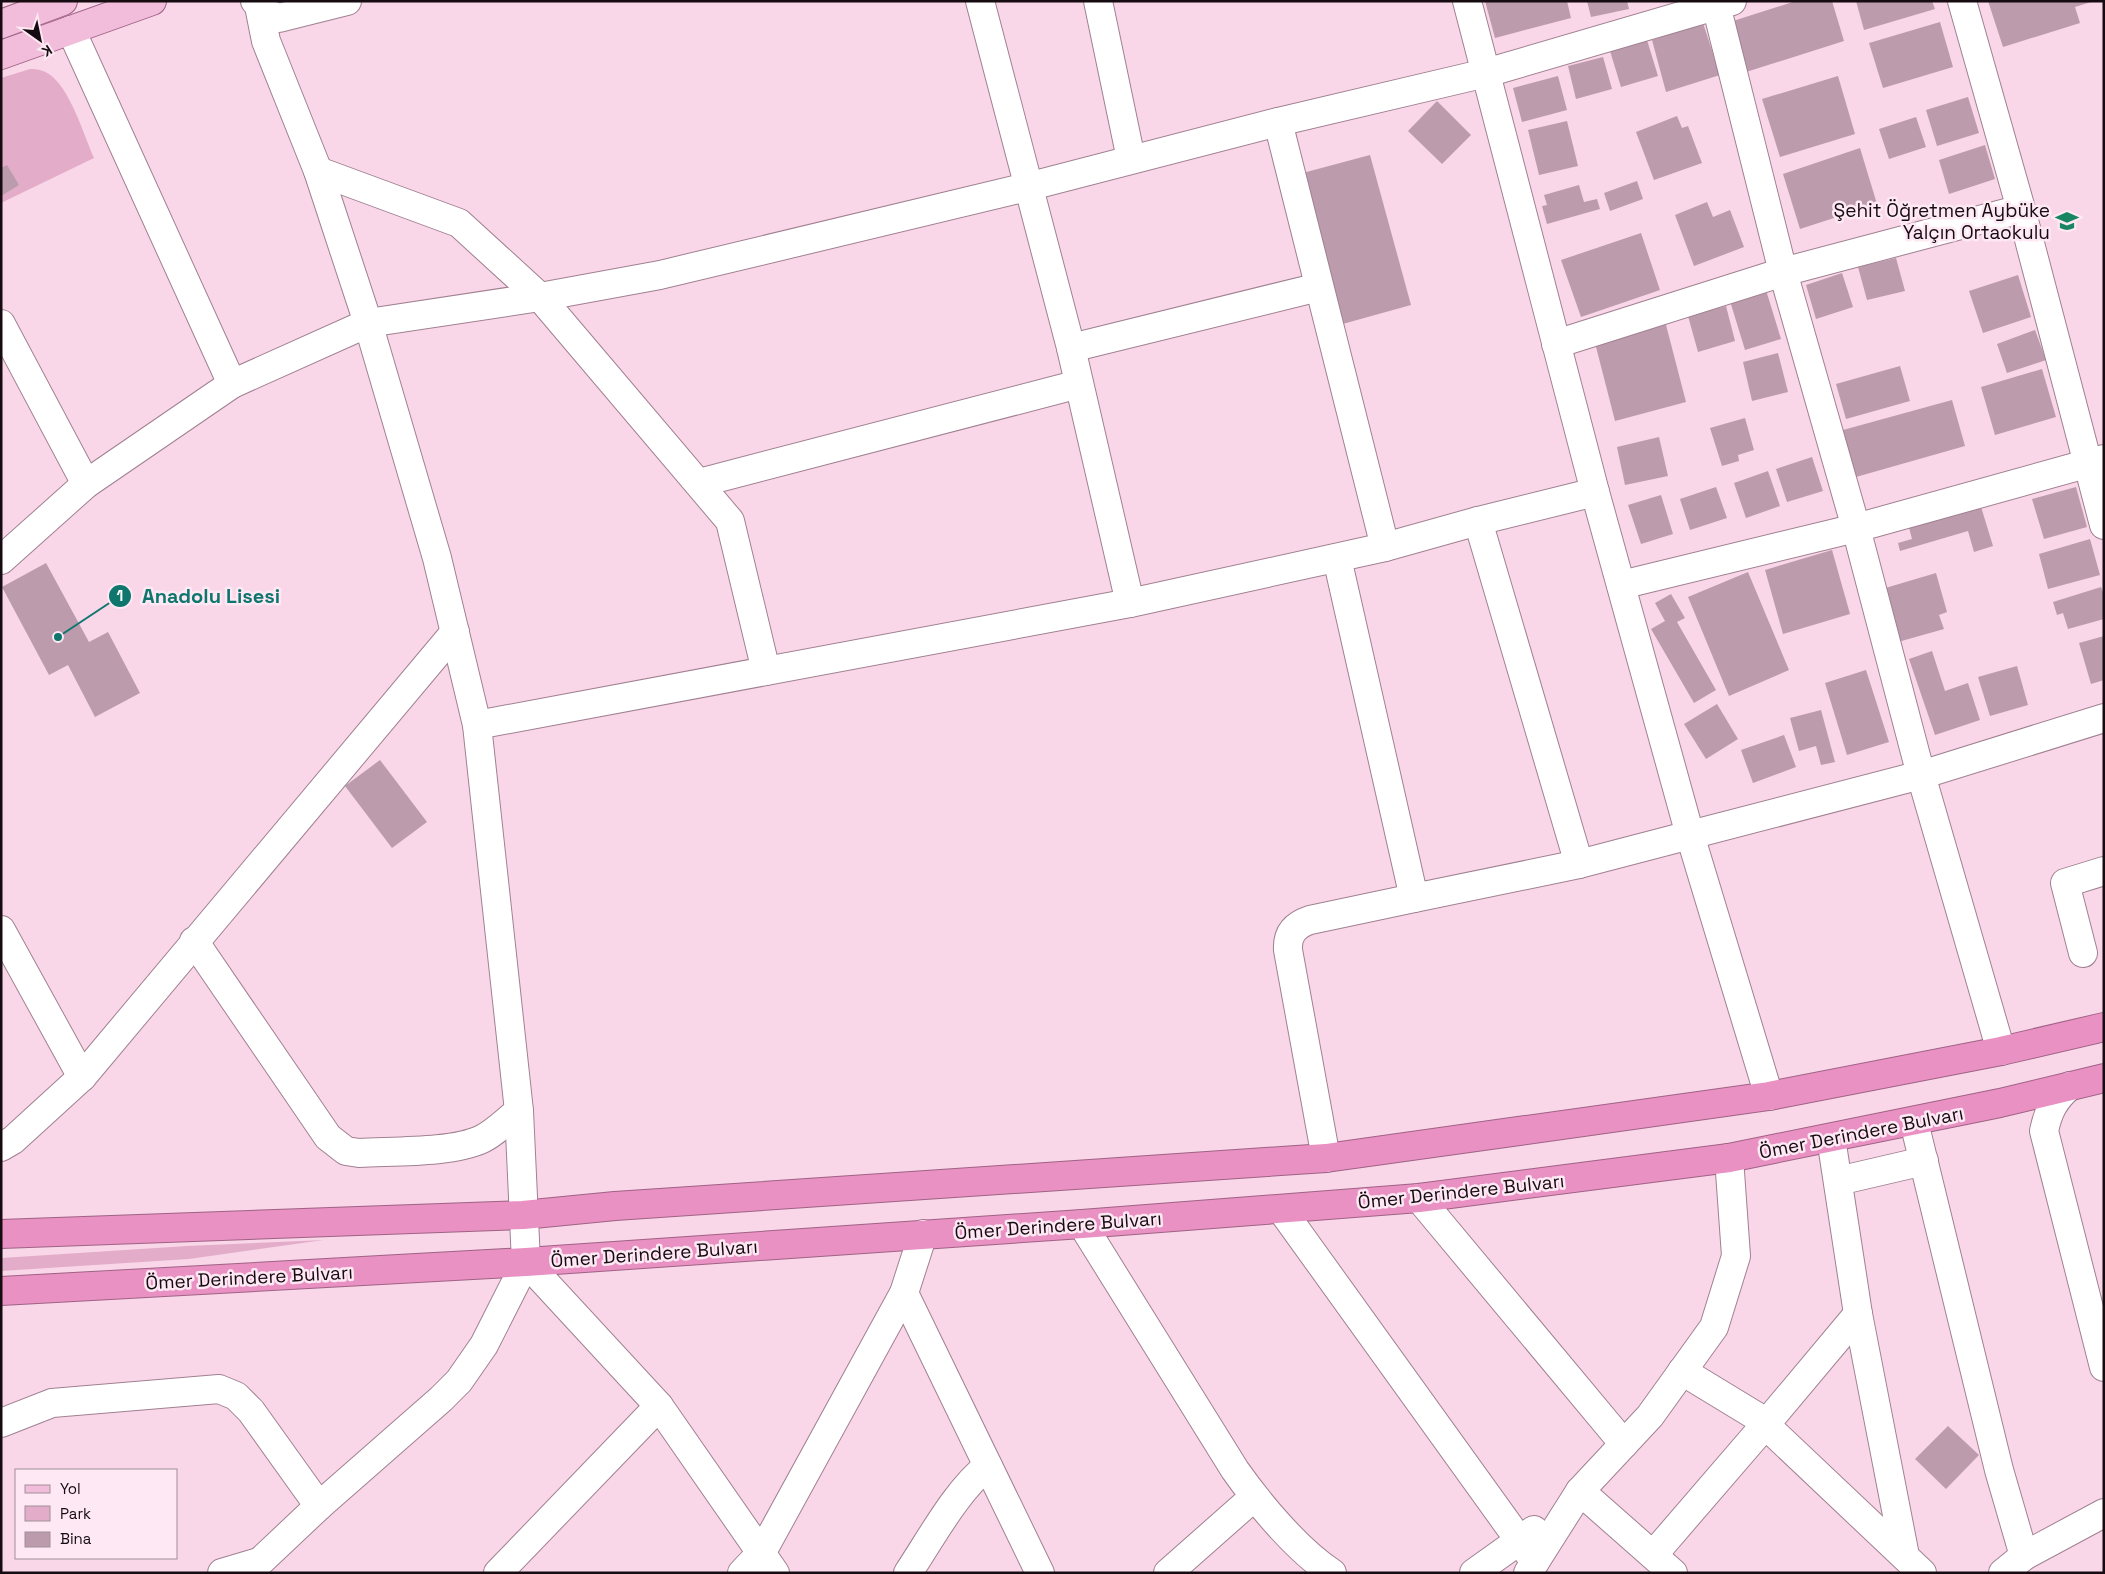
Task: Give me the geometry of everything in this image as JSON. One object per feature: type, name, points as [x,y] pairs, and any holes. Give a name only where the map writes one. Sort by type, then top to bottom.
[{"type":"highway","points":[[1,1234],[523,1214],[615,1206],[1326,1158],[1769,1096],[2001,1051],[2104,1027]]},
{"type":"highway","name":"Ömer Derindere Bulvarı","points":[[1,1291],[526,1262],[1082,1224],[1418,1198],[1729,1158],[1914,1122],[2104,1078]]},
{"type":"main road","points":[[1,24],[63,1]]},
{"type":"main road","points":[[1,55],[152,1]]},
{"type":"street","points":[[980,1],[1027,187],[1071,348],[1130,603]]},
{"type":"street","points":[[1098,1],[1131,159]]},
{"type":"street","points":[[1467,1],[1595,492],[1690,835],[1769,1096]]},
{"type":"street","points":[[1962,1],[2021,209],[2096,461],[2104,525]]},
{"type":"street","points":[[222,1573],[254,1567],[319,1506],[460,1381],[484,1345],[526,1262],[519,1111],[477,725],[437,558],[368,323],[318,171],[266,41],[263,7],[337,2]]},
{"type":"street","points":[[1,560],[86,484],[232,384],[368,323],[540,298],[660,276],[1027,187],[1278,122],[1486,74],[1724,3],[1783,272],[1856,528],[1921,775],[2001,1051]]},
{"type":"street","points":[[71,30],[232,384]]},
{"type":"street","points":[[1278,122],[1385,547]]},
{"type":"street","points":[[318,171],[459,223],[540,298],[730,521],[766,671]]},
{"type":"street","points":[[1556,344],[1783,272],[2021,209]]},
{"type":"street","points":[[1071,348],[1320,287]]},
{"type":"street","points":[[1,324],[86,484]]},
{"type":"street","points":[[698,483],[1079,384]]},
{"type":"street","points":[[1621,585],[1856,528],[2096,461]]},
{"type":"street","points":[[477,725],[1130,603],[1385,547],[1478,521],[1595,492]]},
{"type":"street","points":[[1478,521],[1579,864]]},
{"type":"street","points":[[1336,558],[1414,898]]},
{"type":"street","points":[[5,1136],[82,1076],[454,632]]},
{"type":"street","points":[[1326,1158],[1288,950],[1290,934],[1297,926],[1310,920],[1579,864],[1921,775],[2104,718]]},
{"type":"street","points":[[2084,953],[2065,883],[2104,871]]},
{"type":"street","points":[[1,930],[82,1076]]},
{"type":"street","points":[[194,941],[328,1136],[346,1151],[359,1153],[455,1148],[486,1136],[519,1111]]},
{"type":"street","points":[[2044,1132],[2051,1106],[2058,1096],[2070,1086]]},
{"type":"street","points":[[2000,1103],[2014,1106],[2026,1113],[2044,1132],[2097,1313],[2104,1367]]},
{"type":"street","points":[[1914,1122],[1999,1470],[2024,1556]]},
{"type":"street","points":[[1831,1138],[1858,1314],[1914,1564]]},
{"type":"street","points":[[1474,1573],[1528,1558],[1576,1497],[1650,1416],[1714,1327],[1736,1256],[1729,1158]]},
{"type":"street","points":[[1838,1181],[1924,1161]]},
{"type":"street","points":[[1418,1198],[1624,1444]]},
{"type":"street","points":[[1281,1209],[1528,1558]]},
{"type":"street","points":[[1082,1224],[1235,1470],[1254,1497],[1316,1562],[1332,1573]]},
{"type":"street","points":[[742,1573],[769,1563],[904,1293],[923,1234]]},
{"type":"street","points":[[526,1262],[659,1406],[769,1563]]},
{"type":"street","points":[[904,1293],[1040,1573]]},
{"type":"street","points":[[1653,1555],[1766,1425],[1858,1314]]},
{"type":"street","points":[[1682,1371],[1756,1416],[1914,1564]]},
{"type":"street","points":[[1,1422],[52,1403],[219,1389],[236,1396],[251,1411],[319,1506]]},
{"type":"street","points":[[498,1573],[659,1406]]},
{"type":"street","points":[[908,1573],[964,1489],[978,1473],[988,1466]]},
{"type":"street","points":[[1168,1573],[1254,1497]]},
{"type":"street","points":[[1576,1497],[1674,1573]]},
{"type":"street","points":[[2003,1573],[2024,1556],[2104,1513]]},
{"type":"green space","points":[[30,69],[40,70],[49,74],[57,81],[76,113],[94,158],[1,203],[1,78]]},
{"type":"green space","points":[[324,1240],[189,1259],[1,1271],[1,1258],[187,1246]]},
{"type":"building","points":[[1485,1],[1567,1],[1571,18],[1495,38]]},
{"type":"building","points":[[1587,1],[1627,1],[1629,9],[1591,17]]},
{"type":"building","points":[[1796,1],[1832,1],[1844,41],[1746,72],[1730,22]]},
{"type":"building","points":[[1856,1],[1932,1],[1935,9],[1864,30]]},
{"type":"building","points":[[1988,1],[2091,2],[2075,7],[2080,23],[2003,47]]},
{"type":"building","points":[[1940,22],[1953,67],[1883,88],[1869,43]]},
{"type":"building","points":[[1703,23],[1720,75],[1666,92],[1652,40]]},
{"type":"building","points":[[1647,40],[1658,76],[1621,87],[1610,51]]},
{"type":"building","points":[[1603,57],[1612,89],[1576,99],[1568,66]]},
{"type":"building","points":[[1558,76],[1567,110],[1522,122],[1513,88]]},
{"type":"building","points":[[1838,76],[1855,134],[1780,157],[1762,99]]},
{"type":"building","points":[[1968,97],[1979,133],[1937,146],[1926,110]]},
{"type":"building","points":[[1437,101],[1471,135],[1442,164],[1408,131]]},
{"type":"building","points":[[1677,116],[1682,128],[1688,126],[1702,163],[1654,180],[1636,132]]},
{"type":"building","points":[[1916,117],[1926,147],[1889,159],[1879,129]]},
{"type":"building","points":[[1567,121],[1578,166],[1539,175],[1528,130]]},
{"type":"building","points":[[1985,145],[1995,179],[1949,194],[1939,160]]},
{"type":"building","points":[[1860,148],[1877,204],[1800,229],[1783,174]]},
{"type":"building","points":[[1370,155],[1411,305],[1339,325],[1299,174]]},
{"type":"building","points":[[7,165],[19,185],[1,196],[1,168]]},
{"type":"building","points":[[1637,181],[1643,199],[1610,211],[1604,193]]},
{"type":"building","points":[[1579,185],[1584,202],[1597,199],[1600,209],[1547,224],[1542,206],[1547,205],[1544,195]]},
{"type":"building","points":[[1707,202],[1713,217],[1730,210],[1744,247],[1694,266],[1675,215]]},
{"type":"building","points":[[1641,233],[1660,290],[1581,317],[1561,260]]},
{"type":"building","points":[[1896,258],[1905,291],[1867,300],[1858,267]]},
{"type":"building","points":[[1842,273],[1853,307],[1816,319],[1806,285]]},
{"type":"building","points":[[2018,275],[2031,317],[1983,333],[1969,291]]},
{"type":"building","points":[[1766,290],[1781,339],[1745,350],[1730,301]]},
{"type":"building","points":[[1726,306],[1735,341],[1698,352],[1688,316]]},
{"type":"building","points":[[1665,321],[1686,402],[1615,421],[1594,339]]},
{"type":"building","points":[[2035,330],[2046,360],[2007,373],[1997,344]]},
{"type":"building","points":[[1778,353],[1788,392],[1752,401],[1743,362]]},
{"type":"building","points":[[1900,366],[1910,401],[1846,419],[1836,384]]},
{"type":"building","points":[[2042,369],[2056,417],[1995,435],[1981,387]]},
{"type":"building","points":[[1952,400],[1965,446],[1856,477],[1843,430]]},
{"type":"building","points":[[1745,418],[1754,450],[1738,455],[1739,461],[1722,466],[1710,428]]},
{"type":"building","points":[[1659,437],[1668,476],[1625,485],[1617,447]]},
{"type":"building","points":[[1812,457],[1823,491],[1787,502],[1776,469]]},
{"type":"building","points":[[1768,471],[1780,506],[1746,518],[1734,483]]},
{"type":"building","points":[[1716,487],[1727,518],[1690,530],[1680,499]]},
{"type":"building","points":[[2076,487],[2087,527],[2044,539],[2032,499]]},
{"type":"building","points":[[1661,495],[1673,534],[1641,544],[1628,505]]},
{"type":"building","points":[[1978,497],[1993,546],[1974,552],[1968,531],[1900,551],[1898,543],[1912,539],[1908,524]]},
{"type":"building","points":[[2090,539],[2100,575],[2048,589],[2039,554]]},
{"type":"building","points":[[1832,550],[1850,614],[1783,634],[1765,570]]},
{"type":"building","points":[[46,563],[89,642],[108,632],[140,693],[95,717],[68,665],[49,675],[2,587]]},
{"type":"building","points":[[1748,572],[1789,670],[1729,696],[1688,597]]},
{"type":"building","points":[[1936,573],[1947,612],[1939,615],[1944,629],[1898,642],[1882,589]]},
{"type":"building","points":[[2101,587],[2104,595],[2104,619],[2068,629],[2063,613],[2057,615],[2053,602]]},
{"type":"building","points":[[1671,594],[1685,618],[1677,622],[1716,690],[1694,703],[1651,629],[1665,621],[1655,603]]},
{"type":"building","points":[[2104,636],[2104,680],[2091,684],[2079,643]]},
{"type":"building","points":[[1932,651],[1945,691],[1968,683],[1980,720],[1935,735],[1909,659]]},
{"type":"building","points":[[2017,666],[2028,705],[1990,716],[1978,677]]},
{"type":"building","points":[[1866,670],[1889,742],[1847,755],[1825,683]]},
{"type":"building","points":[[1717,704],[1738,739],[1706,759],[1684,724]]},
{"type":"building","points":[[1821,710],[1835,762],[1821,765],[1816,746],[1799,751],[1790,718]]},
{"type":"building","points":[[1784,735],[1796,767],[1753,783],[1741,750]]},
{"type":"building","points":[[380,760],[427,822],[392,848],[345,786]]},
{"type":"building","points":[[1948,1426],[1979,1455],[1946,1489],[1915,1459]]},
{"type":"place","name":"Şehit Öğretmen Aybüke Yalçın Ortaokulu","points":[[2067,221]]},
{"type":"place","name":"Anadolu Lisesi","points":[[58,637]]}]
